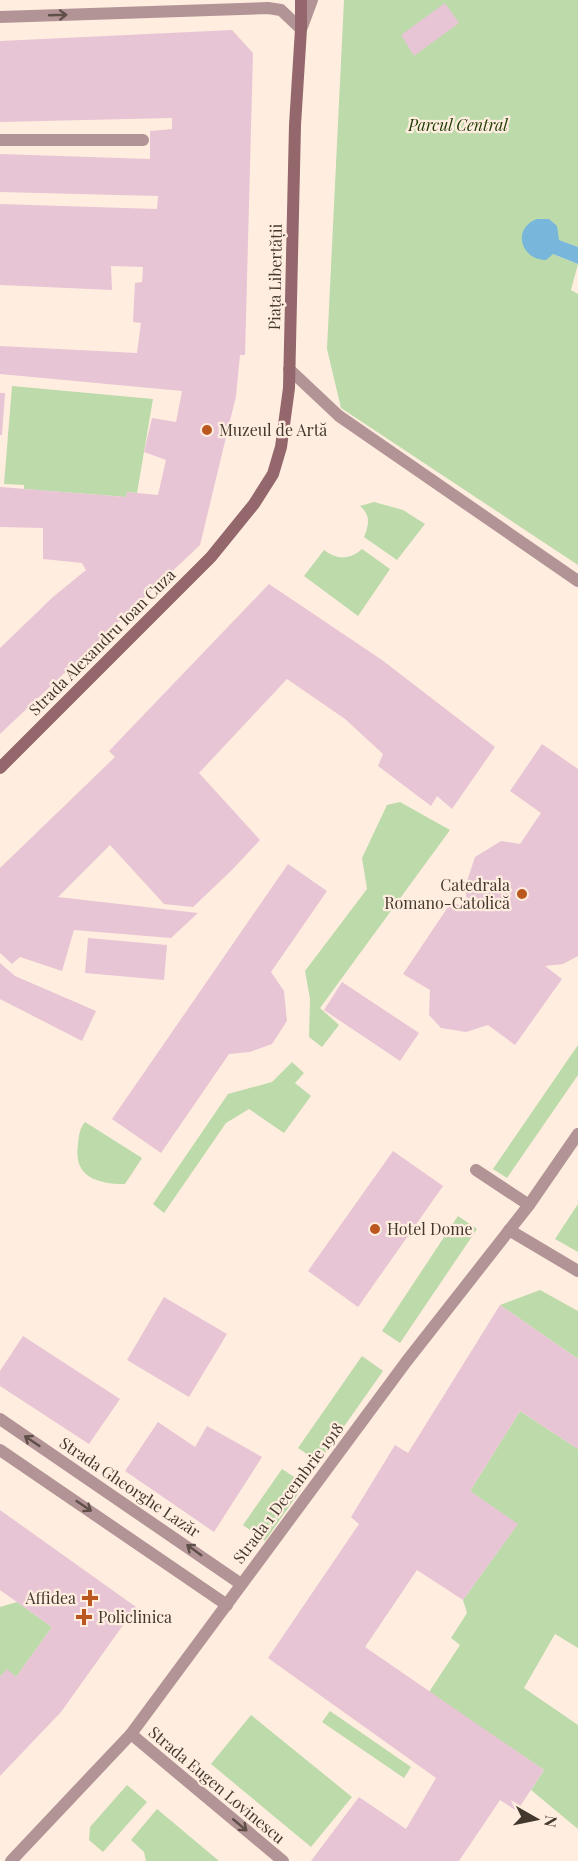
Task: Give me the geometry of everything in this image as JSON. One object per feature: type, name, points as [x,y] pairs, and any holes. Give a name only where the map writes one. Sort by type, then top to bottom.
[{"type":"street","name":"Piața Libertății","points":[[227,539],[273,474],[286,418],[290,369],[295,125],[301,0]]},
{"type":"street","points":[[0,17],[258,7],[281,10],[301,28],[312,0]]},
{"type":"street","points":[[0,140],[143,141]]},
{"type":"street","points":[[290,369],[339,416],[578,581]]},
{"type":"street","name":"Strada Alexandru Ioan Cuza","points":[[0,768],[227,539]]},
{"type":"street","name":"Strada 1 Decembrie 1918","points":[[11,1861],[130,1734],[406,1362],[529,1204],[578,1134]]},
{"type":"street","points":[[476,1170],[529,1204]]},
{"type":"street","points":[[509,1230],[578,1271]]},
{"type":"street","name":"Strada Gheorghe Lazăr","points":[[0,1419],[241,1584]]},
{"type":"street","points":[[0,1450],[227,1605]]},
{"type":"street","name":"Strada Eugen Lovinescu","points":[[130,1734],[283,1861]]},
{"type":"green space","name":"Parcul Central","points":[[344,0],[578,0],[578,247],[559,240],[553,254],[578,264],[571,290],[578,294],[578,565],[341,408],[327,349]]},
{"type":"green space","points":[[12,386],[153,399],[137,493],[127,492],[126,497],[24,489],[24,485],[4,484]]},
{"type":"green space","points":[[374,502],[403,510],[425,524],[397,560],[364,537],[368,520],[364,509],[360,506]]},
{"type":"green space","points":[[362,549],[390,569],[358,616],[304,576],[324,550],[334,556],[348,557]]},
{"type":"green space","points":[[400,802],[450,830],[320,1008],[339,1025],[322,1047],[309,1037],[310,999],[305,971],[367,889],[362,858],[387,805]]},
{"type":"green space","points":[[578,1045],[578,1075],[507,1178],[493,1169]]},
{"type":"green space","points":[[292,1062],[304,1073],[295,1083],[311,1096],[284,1133],[249,1109],[226,1123],[164,1213],[153,1204],[228,1094],[272,1082]]},
{"type":"green space","points":[[85,1122],[142,1158],[125,1184],[97,1180],[83,1171],[77,1155],[80,1133]]},
{"type":"green space","points":[[578,1204],[578,1252],[555,1239]]},
{"type":"green space","points":[[458,1216],[477,1229],[400,1343],[382,1331]]},
{"type":"green space","points":[[540,1290],[578,1311],[578,1359],[500,1305]]},
{"type":"green space","points":[[362,1356],[383,1371],[319,1462],[298,1448]]},
{"type":"green space","points":[[520,1411],[578,1449],[578,1648],[555,1634],[524,1688],[578,1725],[578,1829],[531,1790],[544,1770],[429,1692],[460,1645],[451,1638],[467,1613],[463,1600],[517,1525],[470,1491]]},
{"type":"green space","points":[[282,1469],[305,1484],[265,1541],[243,1525]]},
{"type":"green space","points":[[17,1602],[52,1627],[16,1677],[7,1670],[0,1677],[0,1607]]},
{"type":"green space","points":[[330,1711],[411,1767],[404,1778],[322,1722]]},
{"type":"green space","points":[[251,1715],[352,1797],[311,1847],[211,1764]]},
{"type":"green space","points":[[127,1785],[147,1802],[103,1852],[89,1840],[90,1827]]},
{"type":"green space","points":[[157,1809],[219,1861],[146,1861],[144,1852],[131,1840]]},
{"type":"water","points":[[537,219],[549,219],[557,226],[559,240],[578,247],[578,264],[553,254],[546,260],[530,255],[522,243],[522,236],[529,223]]},
{"type":"building","points":[[445,3],[459,23],[414,56],[401,35]]},
{"type":"building","points":[[232,30],[253,53],[245,355],[240,355],[236,396],[200,545],[0,734],[0,648],[53,597],[86,570],[82,563],[43,559],[43,528],[0,527],[0,487],[126,497],[127,492],[158,495],[166,460],[144,452],[152,418],[176,422],[182,391],[0,374],[0,346],[137,353],[141,323],[133,322],[135,283],[142,282],[143,267],[111,266],[112,290],[0,285],[0,204],[157,209],[158,196],[0,192],[0,154],[150,159],[150,131],[172,129],[172,118],[0,122],[0,41]]},
{"type":"building","points":[[0,393],[5,393],[2,435],[0,435]]},
{"type":"building","points":[[269,584],[382,660],[495,747],[452,809],[437,796],[431,806],[378,766],[383,754],[345,719],[287,679],[199,773],[260,840],[232,870],[193,907],[164,904],[110,845],[58,897],[198,913],[171,938],[74,930],[62,971],[20,957],[12,964],[0,953],[0,868],[115,757],[109,751]]},
{"type":"building","name":"Catedrala Romano-Catolică","points":[[542,744],[578,769],[578,956],[563,964],[545,966],[562,979],[515,1045],[488,1025],[466,1032],[441,1028],[429,1015],[430,990],[403,974],[452,901],[468,911],[465,887],[475,857],[501,841],[520,844],[541,813],[510,791]]},
{"type":"building","points":[[288,864],[327,891],[271,972],[284,991],[287,1021],[272,1044],[250,1052],[229,1054],[161,1153],[112,1119]]},
{"type":"building","points":[[88,938],[167,945],[164,980],[85,973]]},
{"type":"building","points":[[0,963],[15,976],[96,1011],[82,1041],[0,999]]},
{"type":"building","points":[[342,982],[419,1033],[400,1061],[324,1010]]},
{"type":"building","name":"Hotel Dome","points":[[393,1151],[443,1186],[358,1307],[308,1271]]},
{"type":"building","points":[[164,1297],[227,1334],[189,1397],[127,1360]]},
{"type":"building","points":[[500,1305],[578,1359],[578,1449],[520,1411],[470,1491],[518,1524],[463,1600],[417,1570],[365,1647],[544,1770],[517,1811],[500,1800],[459,1861],[311,1861],[359,1797],[406,1829],[436,1778],[268,1658],[359,1524],[351,1517],[395,1445],[408,1453]]},
{"type":"building","points":[[23,1336],[120,1399],[89,1444],[0,1386],[0,1371]]},
{"type":"building","points":[[158,1422],[195,1447],[207,1426],[262,1457],[214,1532],[125,1471]]},
{"type":"building","name":"Policlinica","points":[[0,1510],[136,1607],[61,1712],[0,1776],[0,1677],[7,1669],[16,1677],[52,1627],[0,1590]]},
{"type":"place","name":"Muzeul de Artă","points":[[207,430]]},
{"type":"place","name":"Catedrala Romano-Catolică","points":[[522,894]]},
{"type":"place","name":"Hotel Dome","points":[[375,1229]]},
{"type":"place","name":"Affidea","points":[[90,1598]]},
{"type":"place","name":"Policlinica","points":[[84,1617]]}]
